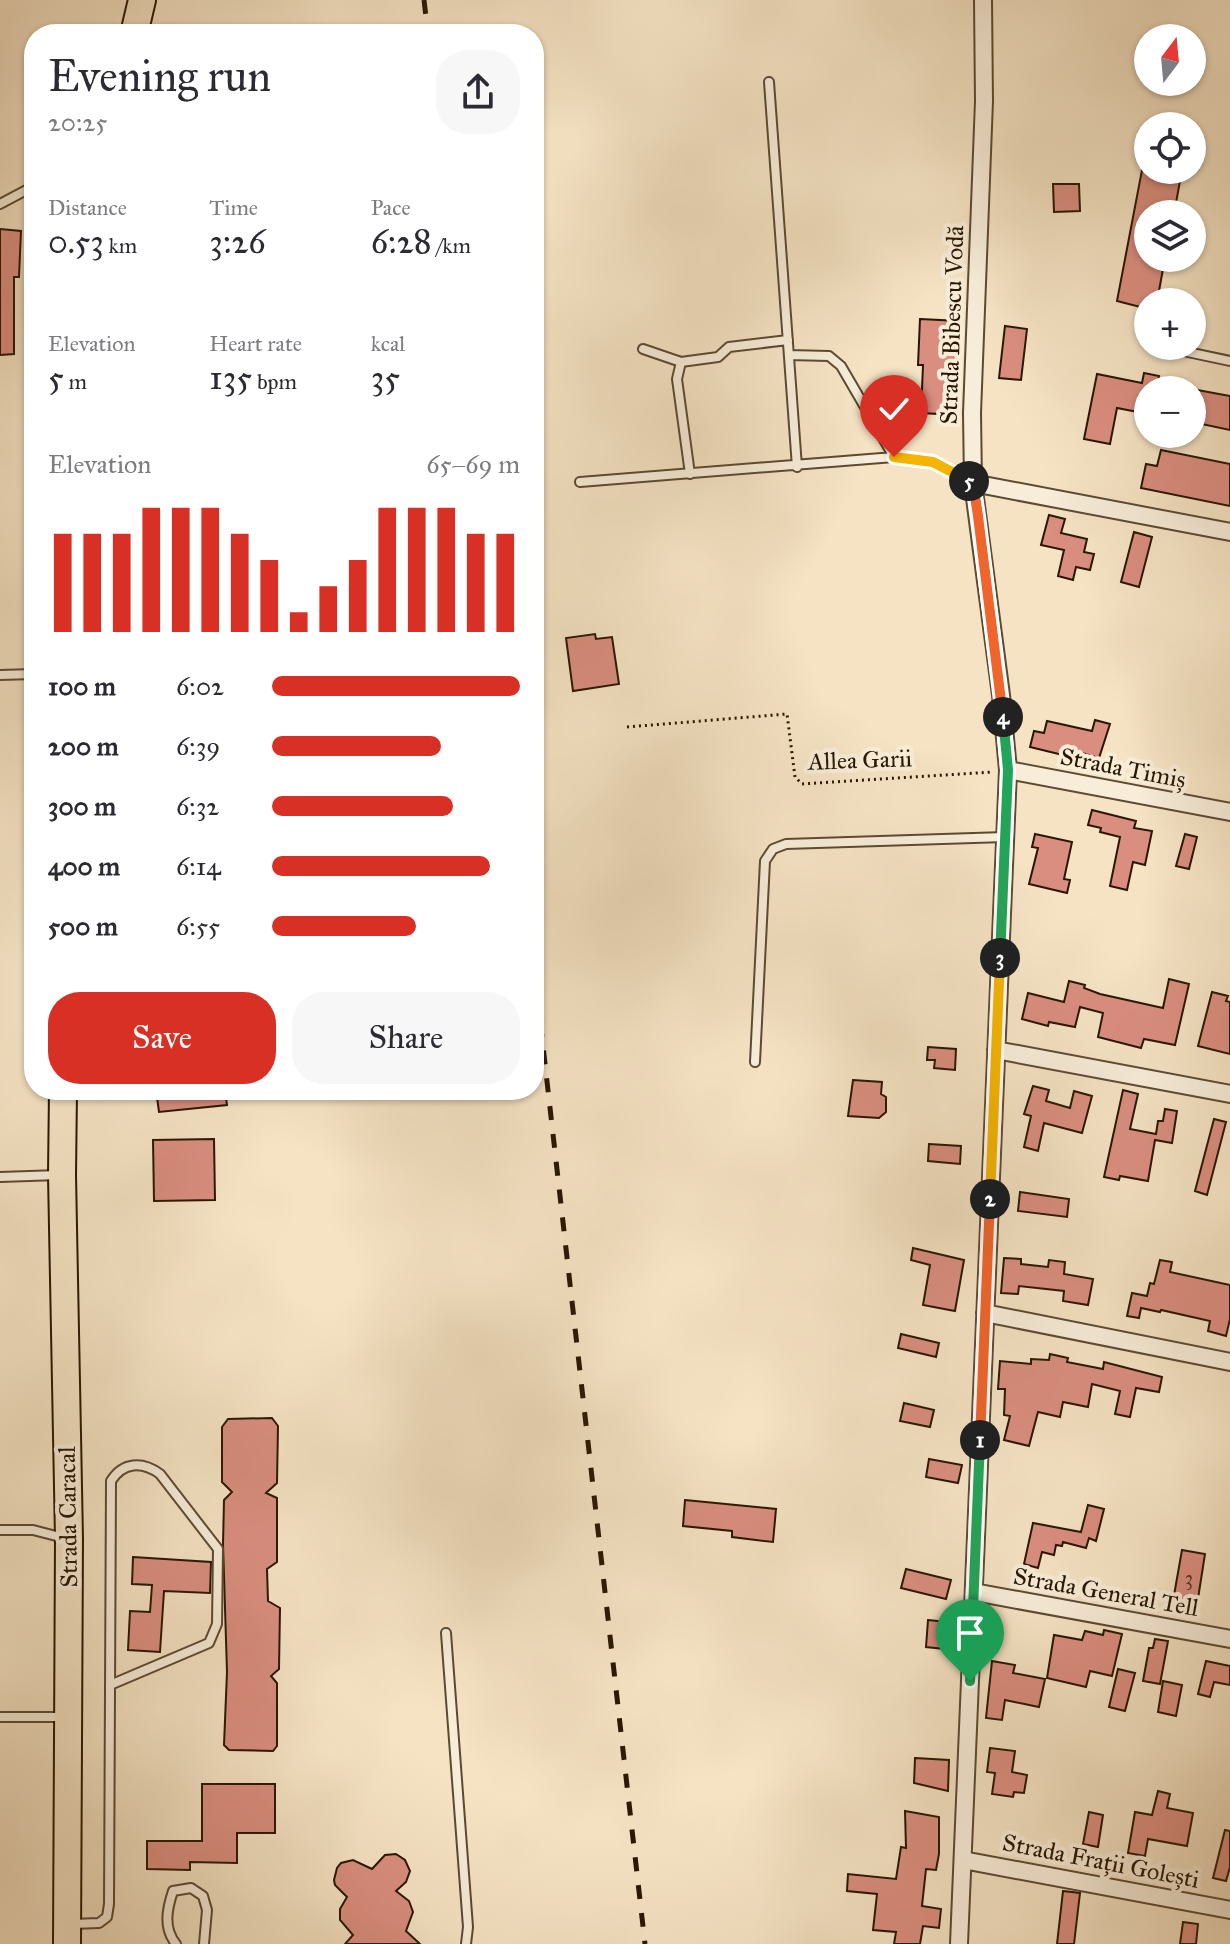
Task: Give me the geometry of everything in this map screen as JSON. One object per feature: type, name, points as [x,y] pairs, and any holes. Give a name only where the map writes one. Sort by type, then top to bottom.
[{"type":"main road","points":[[136,24],[142,0]]},
{"type":"main road","name":"Strada Caracal","points":[[63,1100],[69,1539],[67,1934]]},
{"type":"street","name":"Strada Bibescu Vodă","points":[[959,1944],[1008,770],[973,483],[972,413],[984,101],[983,0]]},
{"type":"street","points":[[973,483],[1230,532]]},
{"type":"street","name":"Strada Timiș","points":[[1008,770],[1230,812]]},
{"type":"street","points":[[996,1050],[1230,1094]]},
{"type":"street","points":[[985,1313],[1230,1362]]},
{"type":"street","name":"Strada General Tell","points":[[974,1592],[1230,1639]]},
{"type":"street","name":"Strada Frații Golești","points":[[963,1860],[1230,1910]]},
{"type":"lane","points":[[769,82],[797,467]]},
{"type":"lane","points":[[0,204],[24,191]]},
{"type":"lane","points":[[643,349],[681,362],[718,357],[729,347],[788,340]]},
{"type":"lane","points":[[789,355],[829,356],[841,366],[894,457]]},
{"type":"lane","points":[[1206,356],[1230,361]]},
{"type":"lane","points":[[681,362],[677,379],[690,474]]},
{"type":"lane","points":[[580,482],[894,457],[933,462],[973,483]]},
{"type":"lane","points":[[0,675],[24,674]]},
{"type":"lane","points":[[755,1062],[765,861],[773,849],[786,844],[1005,837]]},
{"type":"lane","points":[[0,1177],[62,1175]]},
{"type":"lane","points":[[67,1934],[107,1917],[111,1481],[117,1471],[125,1466],[149,1466],[160,1474],[218,1549],[217,1624],[209,1643],[110,1685]]},
{"type":"lane","points":[[0,1530],[33,1530],[69,1539]]},
{"type":"lane","points":[[446,1633],[468,1927],[466,1944]]},
{"type":"lane","points":[[0,1717],[68,1717]]},
{"type":"lane","points":[[176,1944],[171,1938],[166,1913],[173,1891],[191,1888],[203,1896],[207,1910],[204,1944]]},
{"type":"path","name":"Allea Garii","points":[[627,727],[787,714],[795,777],[802,784],[1008,770]]},
{"type":"building","points":[[1053,184],[1079,184],[1080,211],[1054,212]]},
{"type":"building","points":[[1139,184],[1179,184],[1177,200],[1136,200]]},
{"type":"building","points":[[1134,212],[1134,272],[1162,272],[1160,288],[1134,288],[1134,305],[1117,301]]},
{"type":"building","points":[[0,229],[21,231],[19,277],[14,277],[14,354],[0,355]]},
{"type":"building","points":[[920,319],[960,321],[957,415],[921,413],[923,365],[918,365]]},
{"type":"building","points":[[1005,326],[1027,329],[1021,380],[999,378]]},
{"type":"building","points":[[1097,374],[1134,381],[1134,411],[1117,408],[1110,444],[1084,439]]},
{"type":"building","points":[[1206,392],[1230,396],[1230,430],[1206,425]]},
{"type":"building","points":[[1161,450],[1230,464],[1230,506],[1141,488],[1146,464],[1157,466]]},
{"type":"building","points":[[1049,515],[1065,519],[1061,533],[1087,539],[1084,552],[1094,554],[1090,570],[1076,567],[1073,580],[1058,576],[1064,550],[1041,545]]},
{"type":"building","points":[[1134,532],[1152,537],[1139,587],[1121,582]]},
{"type":"building","points":[[595,634],[596,639],[612,637],[619,684],[573,691],[566,638]]},
{"type":"building","points":[[1095,720],[1110,724],[1099,758],[1068,749],[1067,756],[1030,747],[1034,731],[1044,733],[1047,721],[1092,731]]},
{"type":"building","points":[[1092,810],[1136,821],[1134,828],[1152,831],[1145,865],[1133,862],[1127,890],[1110,886],[1120,837],[1088,825]]},
{"type":"building","points":[[1035,834],[1072,842],[1064,879],[1070,880],[1067,893],[1029,884],[1038,848],[1032,847]]},
{"type":"building","points":[[1185,834],[1197,837],[1189,869],[1176,866]]},
{"type":"building","points":[[1169,979],[1189,984],[1175,1045],[1144,1039],[1141,1048],[1098,1037],[1103,1013],[1080,1007],[1075,1027],[1049,1022],[1048,1026],[1022,1019],[1028,993],[1064,1002],[1069,981],[1085,985],[1084,988],[1100,994],[1163,1008]]},
{"type":"building","points":[[1212,992],[1228,996],[1226,1001],[1230,1002],[1230,1054],[1198,1046]]},
{"type":"building","points":[[928,1047],[956,1049],[955,1070],[934,1068],[935,1060],[927,1060]]},
{"type":"building","points":[[853,1080],[882,1082],[881,1094],[886,1097],[886,1112],[879,1118],[848,1116]]},
{"type":"building","points":[[1033,1086],[1049,1090],[1046,1101],[1070,1108],[1074,1091],[1092,1096],[1082,1133],[1044,1123],[1038,1151],[1024,1147],[1031,1116],[1024,1114]]},
{"type":"building","points":[[1123,1090],[1138,1094],[1130,1129],[1156,1134],[1158,1121],[1163,1121],[1165,1109],[1177,1111],[1172,1143],[1155,1140],[1148,1181],[1120,1176],[1119,1180],[1104,1177]]},
{"type":"building","points":[[157,1100],[226,1100],[227,1105],[159,1112]]},
{"type":"building","points":[[1214,1119],[1226,1122],[1207,1195],[1195,1191]]},
{"type":"building","points":[[214,1139],[215,1200],[154,1201],[153,1140]]},
{"type":"building","points":[[929,1144],[961,1146],[960,1164],[928,1161]]},
{"type":"building","points":[[1020,1192],[1069,1199],[1067,1217],[1018,1211]]},
{"type":"building","points":[[913,1248],[964,1260],[955,1311],[923,1305],[930,1265],[911,1260]]},
{"type":"building","points":[[1004,1258],[1021,1259],[1021,1264],[1048,1267],[1049,1260],[1065,1262],[1064,1274],[1093,1279],[1088,1305],[1063,1301],[1064,1291],[1019,1286],[1018,1294],[1001,1293]]},
{"type":"building","points":[[1160,1260],[1172,1262],[1170,1272],[1230,1285],[1230,1319],[1226,1336],[1208,1331],[1210,1321],[1161,1310],[1141,1308],[1139,1318],[1127,1316],[1132,1293],[1147,1296],[1150,1283],[1154,1284]]},
{"type":"building","points":[[901,1334],[939,1343],[936,1357],[898,1348]]},
{"type":"building","points":[[1050,1354],[1068,1358],[1067,1362],[1103,1369],[1104,1362],[1162,1377],[1159,1392],[1136,1388],[1130,1417],[1115,1414],[1120,1391],[1092,1384],[1088,1407],[1063,1402],[1060,1417],[1038,1412],[1029,1446],[1004,1440],[1010,1416],[1004,1415],[1005,1389],[998,1389],[1000,1361],[1031,1364],[1031,1359],[1049,1360]]},
{"type":"building","points":[[904,1403],[934,1410],[930,1427],[900,1421]]},
{"type":"building","points":[[272,1418],[278,1426],[277,1483],[266,1493],[277,1498],[277,1562],[267,1569],[268,1601],[280,1608],[279,1669],[271,1676],[277,1683],[277,1746],[273,1751],[229,1750],[224,1745],[227,1672],[223,1544],[224,1500],[232,1492],[222,1482],[222,1427],[228,1419]]},
{"type":"building","points":[[929,1459],[962,1465],[958,1483],[926,1477]]},
{"type":"building","points":[[685,1500],[776,1509],[773,1542],[732,1537],[732,1531],[683,1526]]},
{"type":"building","points":[[1088,1505],[1104,1509],[1096,1541],[1089,1538],[1086,1548],[1063,1542],[1062,1546],[1056,1545],[1054,1555],[1042,1552],[1038,1568],[1024,1564],[1033,1523],[1081,1532]]},
{"type":"building","points":[[1182,1550],[1205,1554],[1197,1605],[1173,1601]]},
{"type":"building","points":[[133,1557],[211,1562],[210,1593],[164,1591],[160,1652],[128,1650],[130,1611],[150,1612],[152,1585],[132,1584]]},
{"type":"building","points":[[906,1569],[951,1580],[946,1599],[901,1588]]},
{"type":"building","points":[[928,1620],[957,1623],[954,1650],[926,1647]]},
{"type":"building","points":[[1104,1630],[1122,1634],[1112,1676],[1090,1671],[1086,1687],[1047,1678],[1054,1635],[1082,1640],[1085,1631],[1103,1635]]},
{"type":"building","points":[[1155,1639],[1168,1641],[1160,1684],[1143,1681],[1149,1648],[1153,1648]]},
{"type":"building","points":[[992,1661],[1015,1665],[1013,1673],[1045,1679],[1039,1707],[1005,1700],[1002,1720],[986,1718]]},
{"type":"building","points":[[1206,1661],[1230,1666],[1230,1685],[1214,1682],[1210,1697],[1198,1694]]},
{"type":"building","points":[[1118,1669],[1135,1673],[1125,1711],[1109,1707]]},
{"type":"building","points":[[1163,1681],[1182,1685],[1176,1716],[1158,1712]]},
{"type":"building","points":[[990,1748],[1015,1751],[1012,1772],[1027,1775],[1024,1793],[1014,1792],[1013,1797],[992,1794],[995,1773],[987,1772]]},
{"type":"building","points":[[915,1758],[949,1760],[948,1791],[914,1783]]},
{"type":"building","points":[[202,1784],[275,1784],[275,1833],[237,1833],[237,1863],[190,1862],[190,1870],[147,1869],[147,1841],[202,1841]]},
{"type":"building","points":[[1158,1791],[1170,1794],[1167,1808],[1193,1813],[1187,1846],[1148,1839],[1145,1856],[1128,1853],[1135,1812],[1152,1815]]},
{"type":"building","points":[[905,1811],[939,1817],[936,1870],[926,1869],[922,1906],[941,1909],[939,1928],[923,1926],[920,1944],[894,1944],[896,1932],[873,1930],[877,1894],[847,1891],[848,1874],[896,1879],[901,1847],[906,1848]]},
{"type":"building","points":[[1089,1812],[1103,1815],[1098,1847],[1083,1844]]},
{"type":"building","points":[[1225,1830],[1230,1831],[1230,1867],[1226,1881],[1213,1878]]},
{"type":"building","points":[[396,1854],[405,1860],[410,1871],[406,1882],[396,1891],[409,1901],[413,1912],[406,1931],[420,1944],[345,1944],[353,1935],[340,1920],[340,1909],[347,1897],[335,1885],[337,1868],[341,1863],[353,1860],[372,1869],[385,1855]]},
{"type":"building","points":[[1063,1891],[1080,1893],[1074,1944],[1057,1944]]},
{"type":"building","points":[[1183,1922],[1198,1924],[1196,1944],[1180,1944]]},
{"type":"railway","points":[[424,0],[427,24]]},
{"type":"railway","points":[[544,1055],[645,1944]]},
{"type":"route","points":[[894,457],[933,462],[973,483],[1008,770],[970,1681]]}]
